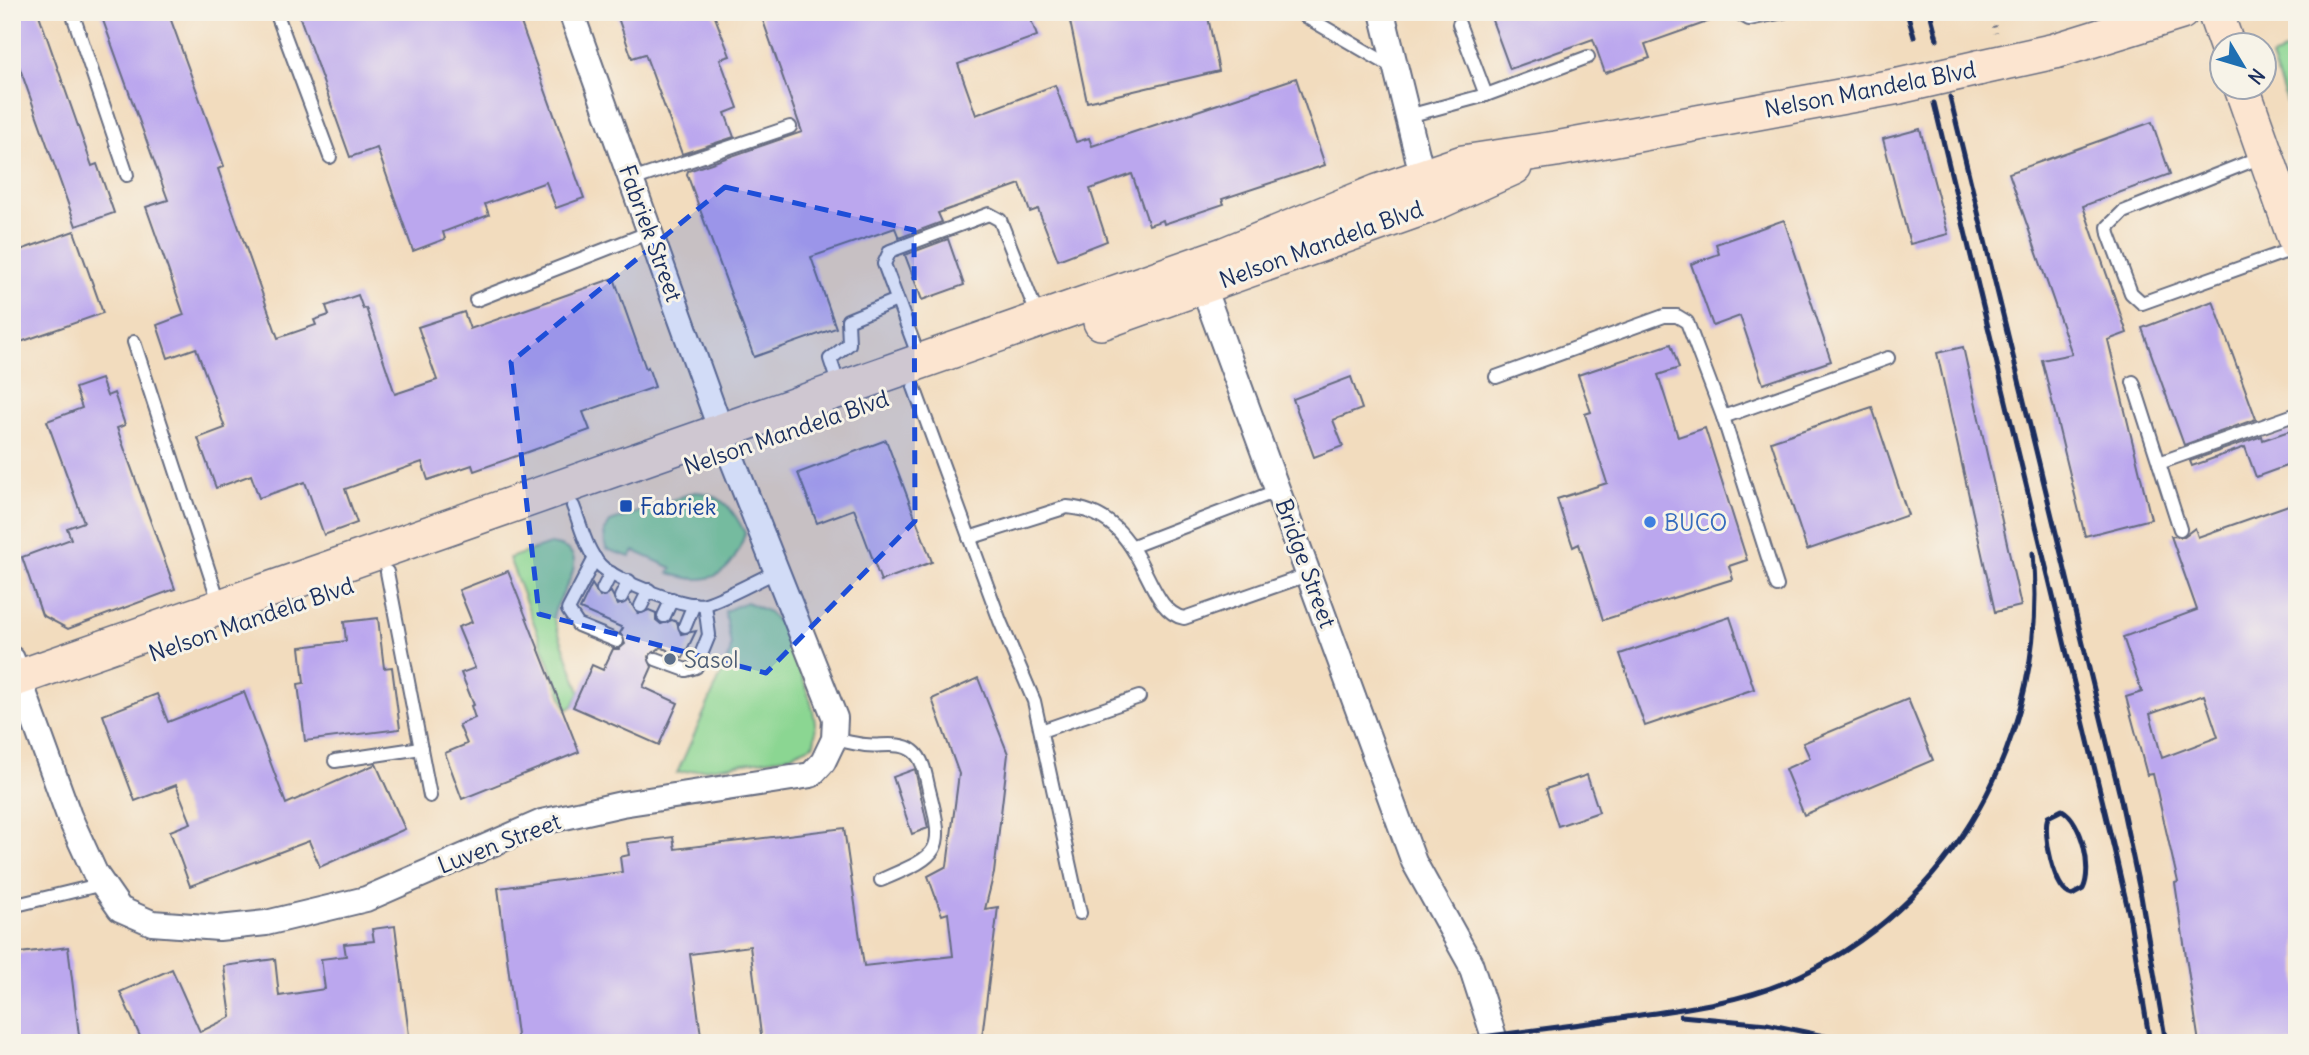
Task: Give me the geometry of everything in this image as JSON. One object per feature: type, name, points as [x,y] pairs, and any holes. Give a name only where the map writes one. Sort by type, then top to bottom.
[{"type":"street","name":"Fabriek Street","points":[[571,12],[725,442]]},
{"type":"street","points":[[1382,12],[1426,191]]},
{"type":"street","name":"Nelson Mandela Blvd","points":[[16,684],[221,607],[725,442],[1199,276],[1426,191],[1567,147],[1899,86],[2055,51],[2181,12]]},
{"type":"street","points":[[2216,12],[2222,32]]},
{"type":"street","points":[[2247,102],[2297,246]]},
{"type":"street","name":"Nelson Mandela Blvd","points":[[16,684],[387,572],[573,506],[725,442],[840,389],[917,374],[1039,319],[1199,276]]},
{"type":"street","name":"Bridge Street","points":[[1199,276],[1280,490],[1414,862],[1470,963],[1496,1043]]},
{"type":"street","points":[[725,442],[752,502],[776,572],[835,718],[834,739]]},
{"type":"street","name":"Luven Street","points":[[16,684],[69,816],[103,884],[120,909],[152,923],[219,928],[266,923],[366,899],[542,822],[622,804],[811,775],[823,762],[834,739]]},
{"type":"lane","points":[[72,12],[127,175]]},
{"type":"lane","points":[[276,12],[330,157]]},
{"type":"lane","points":[[1298,12],[1396,70]]},
{"type":"lane","points":[[1737,12],[1749,19],[1784,12]]},
{"type":"lane","points":[[1459,24],[1486,94]]},
{"type":"lane","points":[[1408,116],[1486,94],[1588,57]]},
{"type":"lane","points":[[632,180],[790,127]]},
{"type":"lane","points":[[2265,155],[2123,212],[2108,228],[2109,234],[2131,293],[2142,303],[2297,246]]},
{"type":"lane","points":[[1039,319],[1000,220],[989,214],[890,251],[884,264],[969,538],[1034,701],[1080,912]]},
{"type":"lane","points":[[476,300],[650,232]]},
{"type":"lane","points":[[840,389],[830,359],[849,344],[848,320],[854,315],[897,300]]},
{"type":"lane","points":[[1496,377],[1664,316],[1677,316],[1687,322],[1723,417],[1777,586]]},
{"type":"lane","points":[[134,342],[221,607]]},
{"type":"lane","points":[[1723,417],[1888,358]]},
{"type":"lane","points":[[2133,382],[2180,528]]},
{"type":"lane","points":[[2159,463],[2297,414]]},
{"type":"lane","points":[[1133,546],[1280,490]]},
{"type":"lane","points":[[573,506],[595,558],[611,573],[672,600],[699,604],[776,572]]},
{"type":"lane","points":[[969,538],[1066,507],[1082,509],[1105,521],[1133,546],[1162,605],[1179,617],[1310,574]]},
{"type":"lane","points":[[595,558],[568,610],[578,625],[617,641]]},
{"type":"lane","points":[[387,572],[430,796]]},
{"type":"lane","points":[[603,589],[611,573]]},
{"type":"lane","points":[[621,597],[629,581]]},
{"type":"lane","points":[[641,606],[649,590]]},
{"type":"lane","points":[[664,616],[672,600]]},
{"type":"lane","points":[[685,626],[699,604]]},
{"type":"lane","points":[[665,658],[686,670],[696,667],[709,635],[699,604]]},
{"type":"lane","points":[[584,627],[591,613]]},
{"type":"lane","points":[[603,635],[610,622]]},
{"type":"lane","points":[[1041,731],[1139,697]]},
{"type":"lane","points":[[834,739],[865,745],[904,747],[915,751],[922,765],[939,829],[937,843],[920,863],[881,880]]},
{"type":"lane","points":[[335,761],[421,748]]},
{"type":"lane","points":[[12,906],[103,884]]},
{"type":"path","points":[[1992,12],[1996,33]]},
{"type":"highlighted area","points":[[725,187],[914,230],[915,521],[766,673],[539,614],[511,362]]},
{"type":"green space","points":[[2297,44],[2297,131],[2278,78],[2278,54]]},
{"type":"green space","points":[[695,492],[720,500],[736,517],[745,533],[734,559],[718,574],[708,578],[684,577],[669,573],[672,568],[634,551],[630,557],[606,549],[604,532],[610,522]]},
{"type":"green space","points":[[550,544],[565,548],[572,555],[574,564],[553,617],[580,692],[573,706],[567,710],[509,558]]},
{"type":"green space","points":[[746,602],[769,612],[780,624],[811,702],[815,733],[813,745],[785,757],[677,773],[729,657],[731,646],[725,611]]},
{"type":"building","points":[[12,12],[38,12],[92,166],[97,164],[114,213],[76,226],[12,46]]},
{"type":"building","points":[[100,12],[168,12],[224,166],[218,169],[278,338],[316,325],[314,320],[329,315],[326,306],[358,295],[363,309],[366,308],[395,394],[437,380],[418,327],[464,312],[470,329],[614,278],[655,387],[583,412],[590,430],[474,471],[472,465],[428,480],[422,462],[345,489],[357,523],[324,535],[305,482],[259,498],[251,475],[216,488],[198,438],[225,428],[196,348],[168,358],[157,325],[184,315],[146,207],[168,200]]},
{"type":"building","points":[[298,12],[517,12],[584,198],[556,208],[546,182],[485,204],[489,215],[443,232],[445,239],[413,251],[377,148],[350,157]]},
{"type":"building","points":[[616,12],[713,12],[730,56],[720,59],[738,108],[725,113],[734,137],[682,154],[645,54],[632,58]]},
{"type":"building","points":[[760,12],[1028,12],[1037,36],[958,64],[976,115],[1055,85],[1076,142],[1089,138],[1092,146],[1296,78],[1325,165],[1222,199],[1224,204],[1164,224],[1163,220],[1149,225],[1132,174],[1090,189],[1107,241],[1058,260],[1038,209],[1030,212],[1020,184],[938,213],[942,222],[899,238],[895,228],[811,257],[836,328],[754,357],[687,174],[688,171],[802,132]]},
{"type":"building","points":[[1068,12],[1207,12],[1219,71],[1087,102]]},
{"type":"building","points":[[1489,12],[1727,12],[1727,15],[1645,44],[1650,58],[1605,73],[1593,39],[1510,69]]},
{"type":"building","points":[[2152,122],[2170,174],[2083,206],[2127,333],[2108,340],[2151,519],[2085,536],[2042,360],[2072,354],[2009,173]]},
{"type":"building","points":[[1920,129],[1948,234],[1910,244],[1883,139]]},
{"type":"building","points":[[1784,220],[1831,361],[1763,384],[1740,316],[1713,326],[1691,264],[1719,254],[1716,244]]},
{"type":"building","points":[[74,231],[103,313],[12,345],[12,253]]},
{"type":"building","points":[[948,239],[964,285],[922,300],[905,255]]},
{"type":"building","points":[[2213,301],[2256,419],[2184,445],[2142,328]]},
{"type":"building","name":"BUCO","points":[[1671,344],[1679,368],[1658,375],[1678,437],[1705,428],[1747,560],[1729,566],[1733,579],[1603,620],[1579,544],[1573,547],[1557,499],[1607,483],[1585,414],[1591,412],[1578,375]]},
{"type":"building","points":[[1963,347],[2021,606],[1995,612],[1937,353]]},
{"type":"building","points":[[1351,377],[1362,409],[1333,420],[1343,446],[1314,457],[1293,399]]},
{"type":"building","points":[[101,379],[107,396],[114,393],[125,425],[117,428],[175,589],[68,629],[42,615],[22,557],[71,539],[67,528],[84,522],[47,421],[82,408],[75,388]]},
{"type":"building","points":[[1872,407],[1908,515],[1807,550],[1771,441]]},
{"type":"building","points":[[2289,431],[2297,462],[2256,477],[2245,447],[2192,466],[2190,461],[2262,436],[2263,440]]},
{"type":"building","points":[[886,440],[932,562],[881,581],[854,509],[817,523],[798,473]]},
{"type":"building","points":[[2297,502],[2297,1043],[2199,1043],[2175,883],[2178,882],[2153,774],[2147,775],[2126,697],[2142,692],[2123,637],[2197,610],[2171,536],[2183,537],[2195,528],[2198,537]],"holes":[[[2204,695],[2218,737],[2162,758],[2150,714]]]},
{"type":"building","points":[[508,571],[579,752],[462,799],[445,753],[467,744],[459,725],[475,718],[471,706],[474,705],[461,673],[475,668],[458,627],[472,622],[459,590]]},
{"type":"building","points":[[592,584],[600,597],[611,592],[618,605],[629,600],[638,614],[649,610],[656,613],[656,620],[661,624],[672,620],[677,622],[681,634],[696,631],[683,658],[661,647],[648,657],[652,667],[643,687],[678,703],[659,745],[573,707],[592,665],[603,670],[613,649],[619,649],[625,644],[620,633],[623,628],[580,609]]},
{"type":"building","points":[[1730,617],[1754,689],[1645,726],[1620,654]]},
{"type":"building","points":[[378,618],[384,668],[392,667],[400,729],[305,741],[298,684],[304,683],[300,647],[346,641],[344,622]]},
{"type":"building","points":[[978,678],[1008,754],[994,873],[985,909],[998,907],[982,1037],[930,1043],[762,1043],[750,946],[690,954],[702,1043],[518,1043],[498,888],[622,872],[620,857],[629,855],[627,843],[673,837],[675,849],[844,828],[864,966],[953,956],[948,913],[942,915],[928,876],[947,866],[959,774],[932,699]]},
{"type":"building","points":[[244,692],[286,804],[376,764],[405,829],[320,867],[309,841],[190,886],[170,831],[191,823],[176,785],[135,801],[103,715],[157,694],[168,722]]},
{"type":"building","points":[[1908,699],[1933,760],[1804,815],[1785,769],[1810,758],[1803,743]]},
{"type":"building","points":[[915,769],[928,828],[912,834],[893,777]]},
{"type":"building","points":[[1587,775],[1599,812],[1558,826],[1546,789]]},
{"type":"building","points":[[395,926],[410,1043],[143,1043],[120,992],[172,969],[200,1032],[231,1017],[224,966],[275,959],[279,996],[325,989],[321,959],[346,956],[344,944],[374,941],[372,929]]},
{"type":"building","points":[[68,947],[80,1043],[12,1043],[12,954]]},
{"type":"railway","points":[[1907,12],[1914,37]]},
{"type":"railway","points":[[1930,12],[1937,39]]},
{"type":"railway","points":[[1950,97],[2120,796],[2141,896],[2166,1043]]},
{"type":"railway","points":[[1934,103],[2115,853],[2129,914],[2150,1043]]},
{"type":"railway","points":[[1595,1022],[1716,1003],[1786,982],[1846,950],[1898,910],[1943,862],[1979,808],[2007,749],[2025,686],[2034,620],[2033,553]]},
{"type":"railway","points":[[2062,810],[2075,824],[2086,858],[2087,870],[2083,889],[2072,895],[2060,883],[2048,848],[2048,817],[2062,810]]},
{"type":"railway","points":[[1681,1016],[1767,1024],[1857,1043]]},
{"type":"railway","points":[[1436,1043],[1604,1021]]},
{"type":"railway","points":[[1593,1043],[1650,1039],[1691,1043]]},
{"type":"place","name":"Fabriek","points":[[626,506]]},
{"type":"place","name":"BUCO","points":[[1650,522]]},
{"type":"place","name":"Sasol","points":[[670,659]]}]
